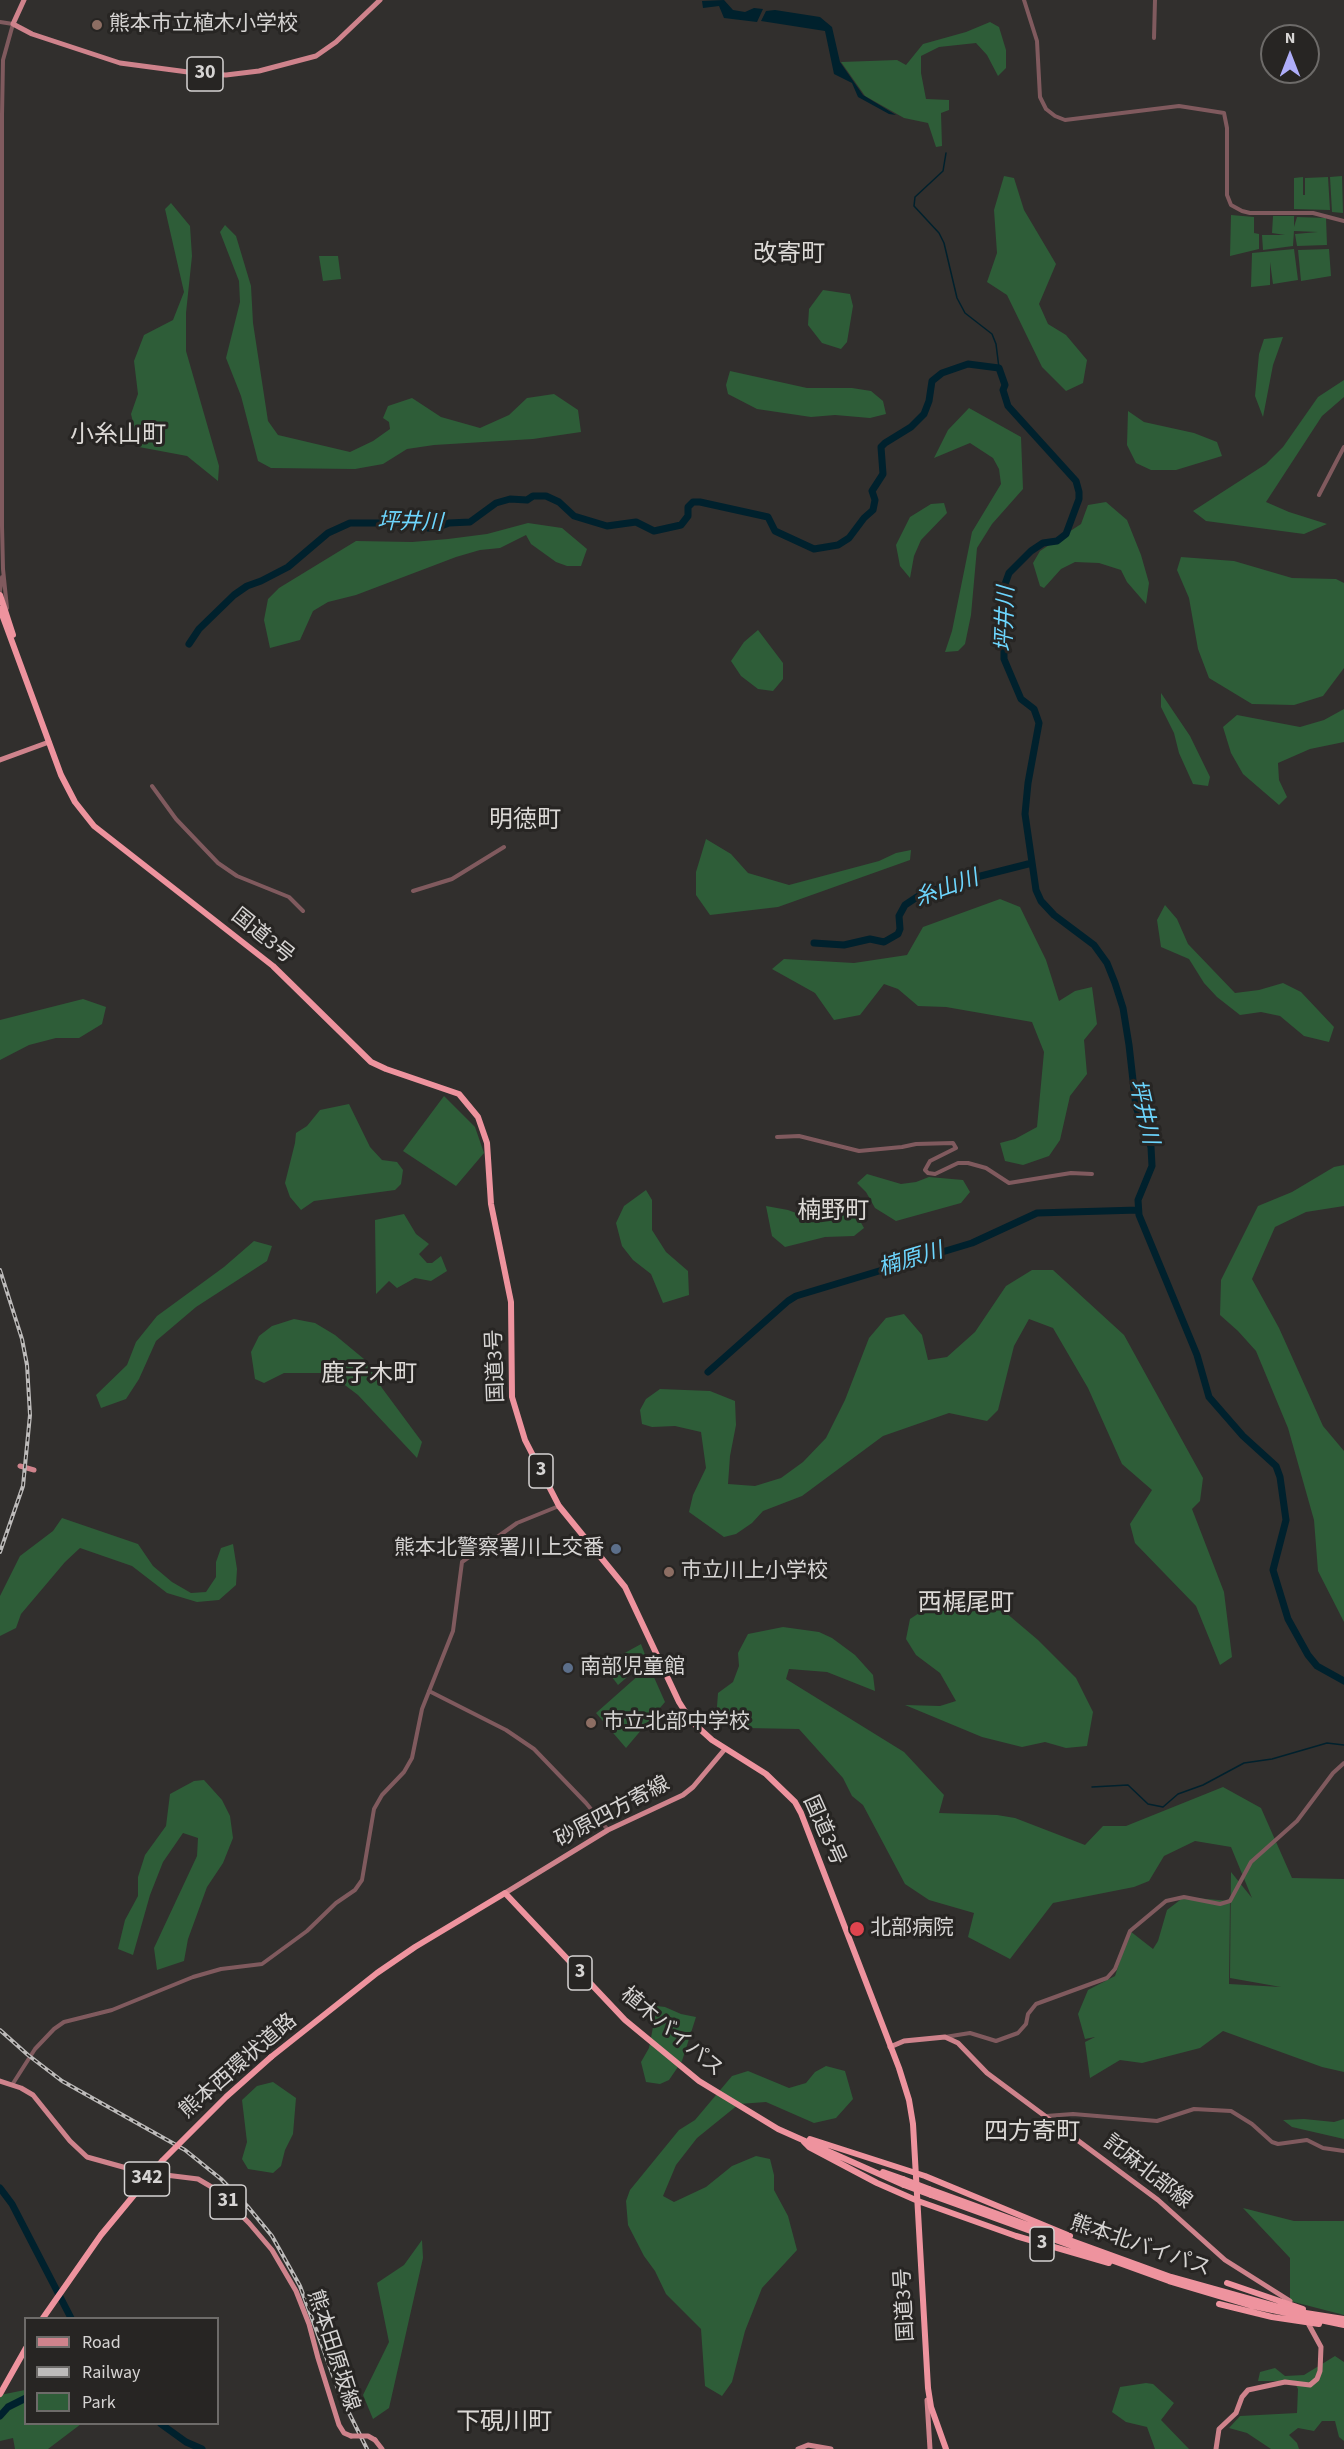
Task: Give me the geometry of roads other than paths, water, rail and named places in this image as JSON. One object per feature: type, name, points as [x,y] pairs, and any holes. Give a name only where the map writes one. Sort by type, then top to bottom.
[{"type":"highway","name":"国道3号","points":[[0,593],[20,662]]},
{"type":"highway","name":"国道3号","points":[[0,609],[49,742],[75,802],[84,816],[105,836],[273,966],[371,1062],[451,1090],[466,1099],[473,1109],[487,1143],[491,1204],[511,1302],[512,1397],[525,1440],[559,1506],[625,1587],[679,1702],[691,1721],[699,1731],[766,1774],[788,1795],[801,1813],[890,2047],[911,2111],[928,2388],[943,2448]]},
{"type":"highway","name":"植木バイパス","points":[[505,1893],[595,1990],[658,2050],[699,2081],[778,2129],[930,2192]]},
{"type":"highway","name":"熊本西環状道路","points":[[44,2317],[101,2235],[155,2169],[194,2128],[271,2057],[396,1960],[505,1893]]},
{"type":"highway","points":[[778,2129],[916,2174]]},
{"type":"highway","points":[[801,2139],[809,2147],[918,2201]]},
{"type":"highway","name":"3","points":[[916,2174],[1021,2215],[1131,2262]]},
{"type":"highway","name":"熊本北バイパス","points":[[930,2192],[1223,2293],[1293,2311],[1344,2319]]},
{"type":"highway","name":"熊本北バイパス","points":[[930,2192],[1169,2281],[1253,2306],[1344,2325]]},
{"type":"highway","name":"3","points":[[918,2201],[1024,2239],[1169,2281]]},
{"type":"highway","points":[[1227,2283],[1263,2297],[1344,2319]]},
{"type":"highway","points":[[1219,2304],[1281,2319],[1344,2325]]},
{"type":"highway","points":[[0,2394],[24,2352]]},
{"type":"main road","points":[[13,24],[24,0]]},
{"type":"main road","name":"30","points":[[13,24],[32,34],[120,63],[226,75],[259,71],[316,56],[336,42],[380,0]]},
{"type":"main road","points":[[0,760],[49,742]]},
{"type":"main road","points":[[20,1466],[34,1470]]},
{"type":"main road","name":"砂原四方寄線","points":[[505,1893],[609,1830],[682,1795],[693,1786],[725,1749]]},
{"type":"main road","points":[[890,2047],[904,2041],[945,2037]]},
{"type":"main road","name":"託麻北部線","points":[[945,2037],[958,2043],[987,2073],[1158,2200],[1234,2267],[1277,2291],[1290,2301]]},
{"type":"main road","name":"熊本田原坂線","points":[[0,2081],[33,2095],[70,2141],[87,2157],[141,2172],[198,2179],[215,2189],[272,2250],[296,2291],[309,2324],[339,2425],[344,2433],[351,2436],[368,2436],[375,2440],[382,2449]]},
{"type":"main road","points":[[1216,2449],[1219,2429],[1236,2413],[1242,2397],[1248,2390],[1285,2382],[1310,2385],[1317,2379],[1320,2371],[1321,2347],[1309,2325]]},
{"type":"main road","points":[[928,2388],[930,2449]]},
{"type":"main road","points":[[798,2449],[808,2445],[831,2449]]},
{"type":"street","points":[[1024,0],[1036,36],[1040,97],[1046,109],[1055,116],[1065,120],[1179,106],[1224,113],[1227,128],[1227,195],[1231,205],[1250,213],[1313,213],[1344,220]]},
{"type":"street","points":[[1154,38],[1155,0]]},
{"type":"street","points":[[0,22],[13,24],[3,60],[1,176],[3,569],[7,612]]},
{"type":"street","points":[[1319,495],[1344,447]]},
{"type":"street","points":[[0,593],[3,569]]},
{"type":"street","points":[[152,786],[176,819],[218,863],[237,876],[289,897],[303,911]]},
{"type":"street","points":[[413,891],[452,879],[504,847]]},
{"type":"street","points":[[777,1137],[799,1136],[859,1151],[902,1148],[916,1144],[953,1143],[956,1148],[930,1161],[925,1170],[928,1173],[936,1174],[962,1162],[986,1168],[1009,1183],[1071,1173],[1092,1174]]},
{"type":"street","points":[[12,2085],[35,2049],[64,2022],[112,2010],[193,1977],[221,1969],[262,1964],[307,1931],[336,1903],[355,1890],[362,1880],[374,1809],[382,1795],[408,1766],[414,1751],[422,1709],[453,1631],[462,1562],[517,1523],[559,1506]]},
{"type":"street","points":[[429,1691],[506,1730],[534,1749],[609,1830]]},
{"type":"street","points":[[945,2037],[956,2033],[970,2033],[996,2041],[1018,2033],[1026,2024],[1028,2014],[1036,2004],[1107,1977],[1115,1969],[1130,1931],[1166,1901],[1184,1897],[1220,1904],[1230,1901],[1251,1862],[1302,1815],[1333,1773],[1344,1763]]},
{"type":"street","points":[[1046,2116],[1073,2114],[1157,2121],[1194,2109],[1231,2111],[1252,2124],[1272,2142],[1278,2144],[1307,2140],[1323,2148],[1344,2151]]},
{"type":"water","points":[[724,0],[733,10],[745,12],[754,8],[763,9],[757,22],[724,18],[719,6],[703,8],[702,1]]},
{"type":"water","points":[[775,10],[820,17],[832,27],[840,62],[863,95],[896,115],[889,114],[858,97],[852,83],[834,74],[825,31],[761,21],[766,11]]},
{"type":"waterway","points":[[946,153],[943,171],[915,197],[914,206],[939,233],[944,243],[957,298],[965,313],[992,334],[996,344],[999,368]]},
{"type":"waterway","name":"坪井川","points":[[189,644],[199,629],[234,595],[247,586],[288,567],[328,533],[350,523],[409,521],[428,528],[436,528],[449,523],[470,522],[496,503],[510,499],[527,500],[533,496],[546,496],[559,502],[574,516],[607,526],[636,522],[654,531],[681,525],[688,516],[688,507],[693,502],[700,502],[768,517],[775,531],[814,549],[838,545],[849,538],[873,510],[875,500],[872,491],[883,474],[881,447],[911,427],[924,414],[932,381],[942,373],[968,364],[999,368],[1005,385],[1003,390],[1008,406],[1076,481],[1079,492],[1079,499],[1066,534],[1057,541],[1043,543],[1031,551],[1009,573],[1004,587],[1004,659],[1021,699],[1034,709],[1039,723],[1025,814],[1036,890],[1041,901],[1054,915],[1094,945],[1107,963],[1115,983],[1123,1008],[1136,1107],[1151,1147],[1152,1166],[1138,1200],[1139,1215],[1197,1355],[1209,1397],[1243,1436],[1276,1466],[1280,1477],[1286,1520],[1273,1570],[1288,1619],[1308,1655],[1317,1666],[1344,1681]]},
{"type":"waterway","name":"糸山川","points":[[814,943],[844,945],[870,939],[884,942],[898,934],[899,916],[905,905],[920,895],[957,882],[1032,863]]},
{"type":"waterway","name":"楠原川","points":[[708,1372],[796,1296],[972,1243],[1037,1213],[1138,1210]]},
{"type":"waterway","points":[[1092,1787],[1128,1785],[1148,1804],[1163,1807],[1178,1794],[1203,1785],[1244,1763],[1272,1759],[1327,1743],[1344,1745]]},
{"type":"waterway","points":[[0,2188],[12,2204],[70,2317]]},
{"type":"waterway","points":[[0,2416],[8,2407],[24,2399]]},
{"type":"waterway","points":[[162,2425],[186,2442],[202,2449]]},
{"type":"railway","points":[[0,1270],[22,1339],[27,1365],[30,1415],[23,1486],[0,1552]]},
{"type":"railway","points":[[0,2030],[62,2081],[185,2150],[221,2179],[249,2208],[272,2236],[300,2286],[341,2397],[367,2449]]},
{"type":"place","name":"熊本市立植木小学校","points":[[97,25]]},
{"type":"place","name":"熊本北警察署川上交番","points":[[616,1549]]},
{"type":"place","name":"市立川上小学校","points":[[669,1572]]},
{"type":"place","name":"南部児童館","points":[[568,1668]]},
{"type":"place","name":"市立北部中学校","points":[[591,1723]]},
{"type":"place","name":"北部病院","points":[[857,1929]]},
{"type":"district","name":"改寄町","points":[[789,256]]},
{"type":"district","name":"小糸山町","points":[[118,437]]},
{"type":"district","name":"明徳町","points":[[525,822]]},
{"type":"district","name":"楠野町","points":[[833,1213]]},
{"type":"district","name":"鹿子木町","points":[[369,1376]]},
{"type":"district","name":"西梶尾町","points":[[966,1605]]},
{"type":"district","name":"四方寄町","points":[[1032,2134]]},
{"type":"district","name":"下硯川町","points":[[504,2424]]}]
